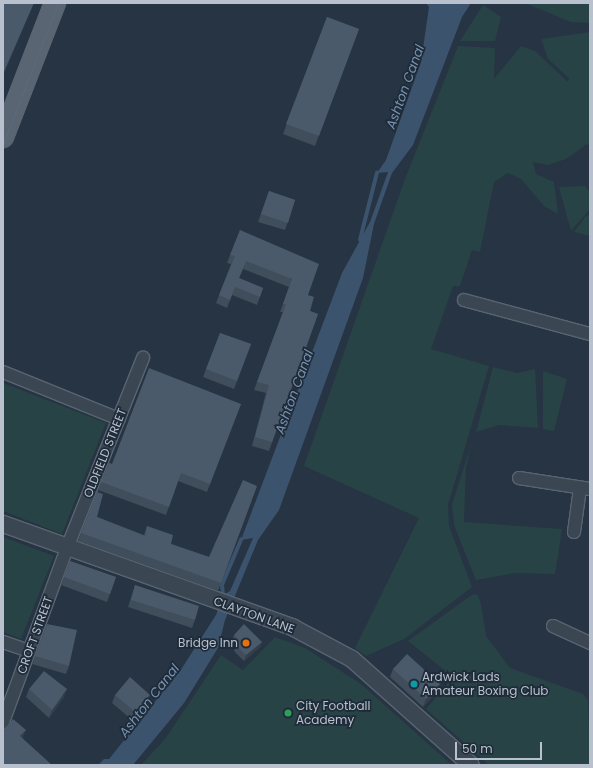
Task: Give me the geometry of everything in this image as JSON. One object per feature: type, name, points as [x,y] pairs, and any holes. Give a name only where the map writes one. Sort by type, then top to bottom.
[{"type":"main road","points":[[3,137],[7,114],[55,3]]},
{"type":"street","points":[[464,300],[590,334]]},
{"type":"street","name":"OLDFIELD STREET","points":[[67,548],[143,358]]},
{"type":"street","points":[[3,372],[119,418]]},
{"type":"street","points":[[519,478],[585,488],[574,532]]},
{"type":"street","name":"CLAYTON LANE","points":[[3,524],[292,627],[352,660],[471,765]]},
{"type":"street","name":"CROFT STREET","points":[[3,722],[67,548]]},
{"type":"street","points":[[553,626],[590,643]]},
{"type":"street","points":[[3,642],[29,651]]},
{"type":"green space","points":[[525,3],[590,3],[590,23],[571,22]]},
{"type":"green space","points":[[483,5],[501,17],[495,41],[460,41]]},
{"type":"green space","points":[[590,32],[590,146],[587,144],[566,159],[548,165],[533,162],[536,174],[554,182],[558,214],[544,206],[521,179],[508,173],[494,182],[480,252],[472,250],[460,286],[453,286],[431,349],[489,366],[448,505],[449,526],[472,587],[404,639],[366,656],[355,648],[419,518],[304,466],[405,179],[458,46],[495,48],[494,79],[521,46],[535,51],[568,82],[569,78],[548,59],[541,39]]},
{"type":"green space","points":[[585,186],[590,192],[590,209],[571,231],[559,187]]},
{"type":"green space","points":[[590,214],[590,236],[574,232],[585,217]]},
{"type":"green space","points":[[493,367],[517,373],[535,369],[538,428],[499,425],[476,432]]},
{"type":"green space","points":[[543,371],[567,379],[554,431],[543,429]]},
{"type":"green space","points":[[3,383],[106,423],[62,534],[3,511]]},
{"type":"green space","points":[[472,442],[466,467],[464,522],[562,529],[555,574],[515,573],[476,580],[454,525],[452,504]]},
{"type":"green space","points":[[3,537],[54,556],[21,639],[3,632]]},
{"type":"green space","points":[[473,594],[478,595],[481,604],[486,636],[510,668],[583,694],[588,700],[590,765],[489,765],[426,709],[453,677],[408,641]]},
{"type":"green space","name":"City Football Academy","points":[[275,637],[305,648],[361,684],[452,765],[141,765],[165,739],[221,655],[243,670]]},
{"type":"water","points":[[426,3],[471,3],[462,17],[413,145],[392,173],[374,224],[363,278],[279,510],[258,540],[225,620],[218,648],[184,703],[133,765],[98,765],[104,759],[109,759],[182,668],[216,615],[223,595],[230,591],[253,538],[241,540],[342,273],[370,222],[388,172],[377,173],[386,160],[421,62],[429,7]]},
{"type":"building","points":[[3,3],[34,3],[3,74]]},
{"type":"building","points":[[327,17],[359,29],[319,136],[286,124]]},
{"type":"building","points":[[269,191],[295,200],[288,223],[261,214]]},
{"type":"building","points":[[240,230],[319,264],[308,295],[314,297],[310,311],[318,314],[272,442],[255,437],[269,385],[257,382],[286,304],[283,304],[292,279],[246,261],[239,278],[263,288],[260,297],[235,287],[230,300],[219,295],[235,256],[230,255]]},
{"type":"building","points":[[220,333],[251,344],[237,381],[206,369]]},
{"type":"building","points":[[149,368],[241,404],[210,484],[181,473],[169,507],[101,482],[109,463],[112,464]]},
{"type":"building","points":[[243,480],[257,486],[221,583],[81,533],[97,492],[103,494],[97,517],[145,536],[147,526],[173,535],[171,544],[209,557]]},
{"type":"building","points":[[70,561],[116,577],[110,594],[64,577]]},
{"type":"building","points":[[135,585],[199,606],[195,620],[131,600]]},
{"type":"building","points":[[47,624],[77,630],[69,666],[35,656]]},
{"type":"building","name":"Bridge Inn","points":[[244,624],[262,642],[246,655],[236,646],[240,641],[234,635]]},
{"type":"building","points":[[407,654],[440,684],[426,699],[393,669]]},
{"type":"building","points":[[44,671],[67,689],[52,710],[29,689]]},
{"type":"building","points":[[130,677],[150,695],[135,712],[115,695]]},
{"type":"building","points":[[13,719],[26,730],[20,736],[52,765],[3,765],[3,731]]},
{"type":"waterway","points":[[360,240],[377,173]]},
{"type":"waterway","points":[[223,595],[222,585],[241,540]]},
{"type":"tram line","points":[[3,144],[58,3]]},
{"type":"place","name":"Bridge Inn","points":[[246,643]]},
{"type":"place","name":"Ardwick Lads Amateur Boxing Club","points":[[414,684]]},
{"type":"place","name":"City Football Academy","points":[[288,713]]},
{"type":"water label","name":"Ashton Canal","points":[[406,87]]},
{"type":"water label","name":"Ashton Canal","points":[[295,392]]},
{"type":"water label","name":"Ashton Canal","points":[[150,701]]}]
